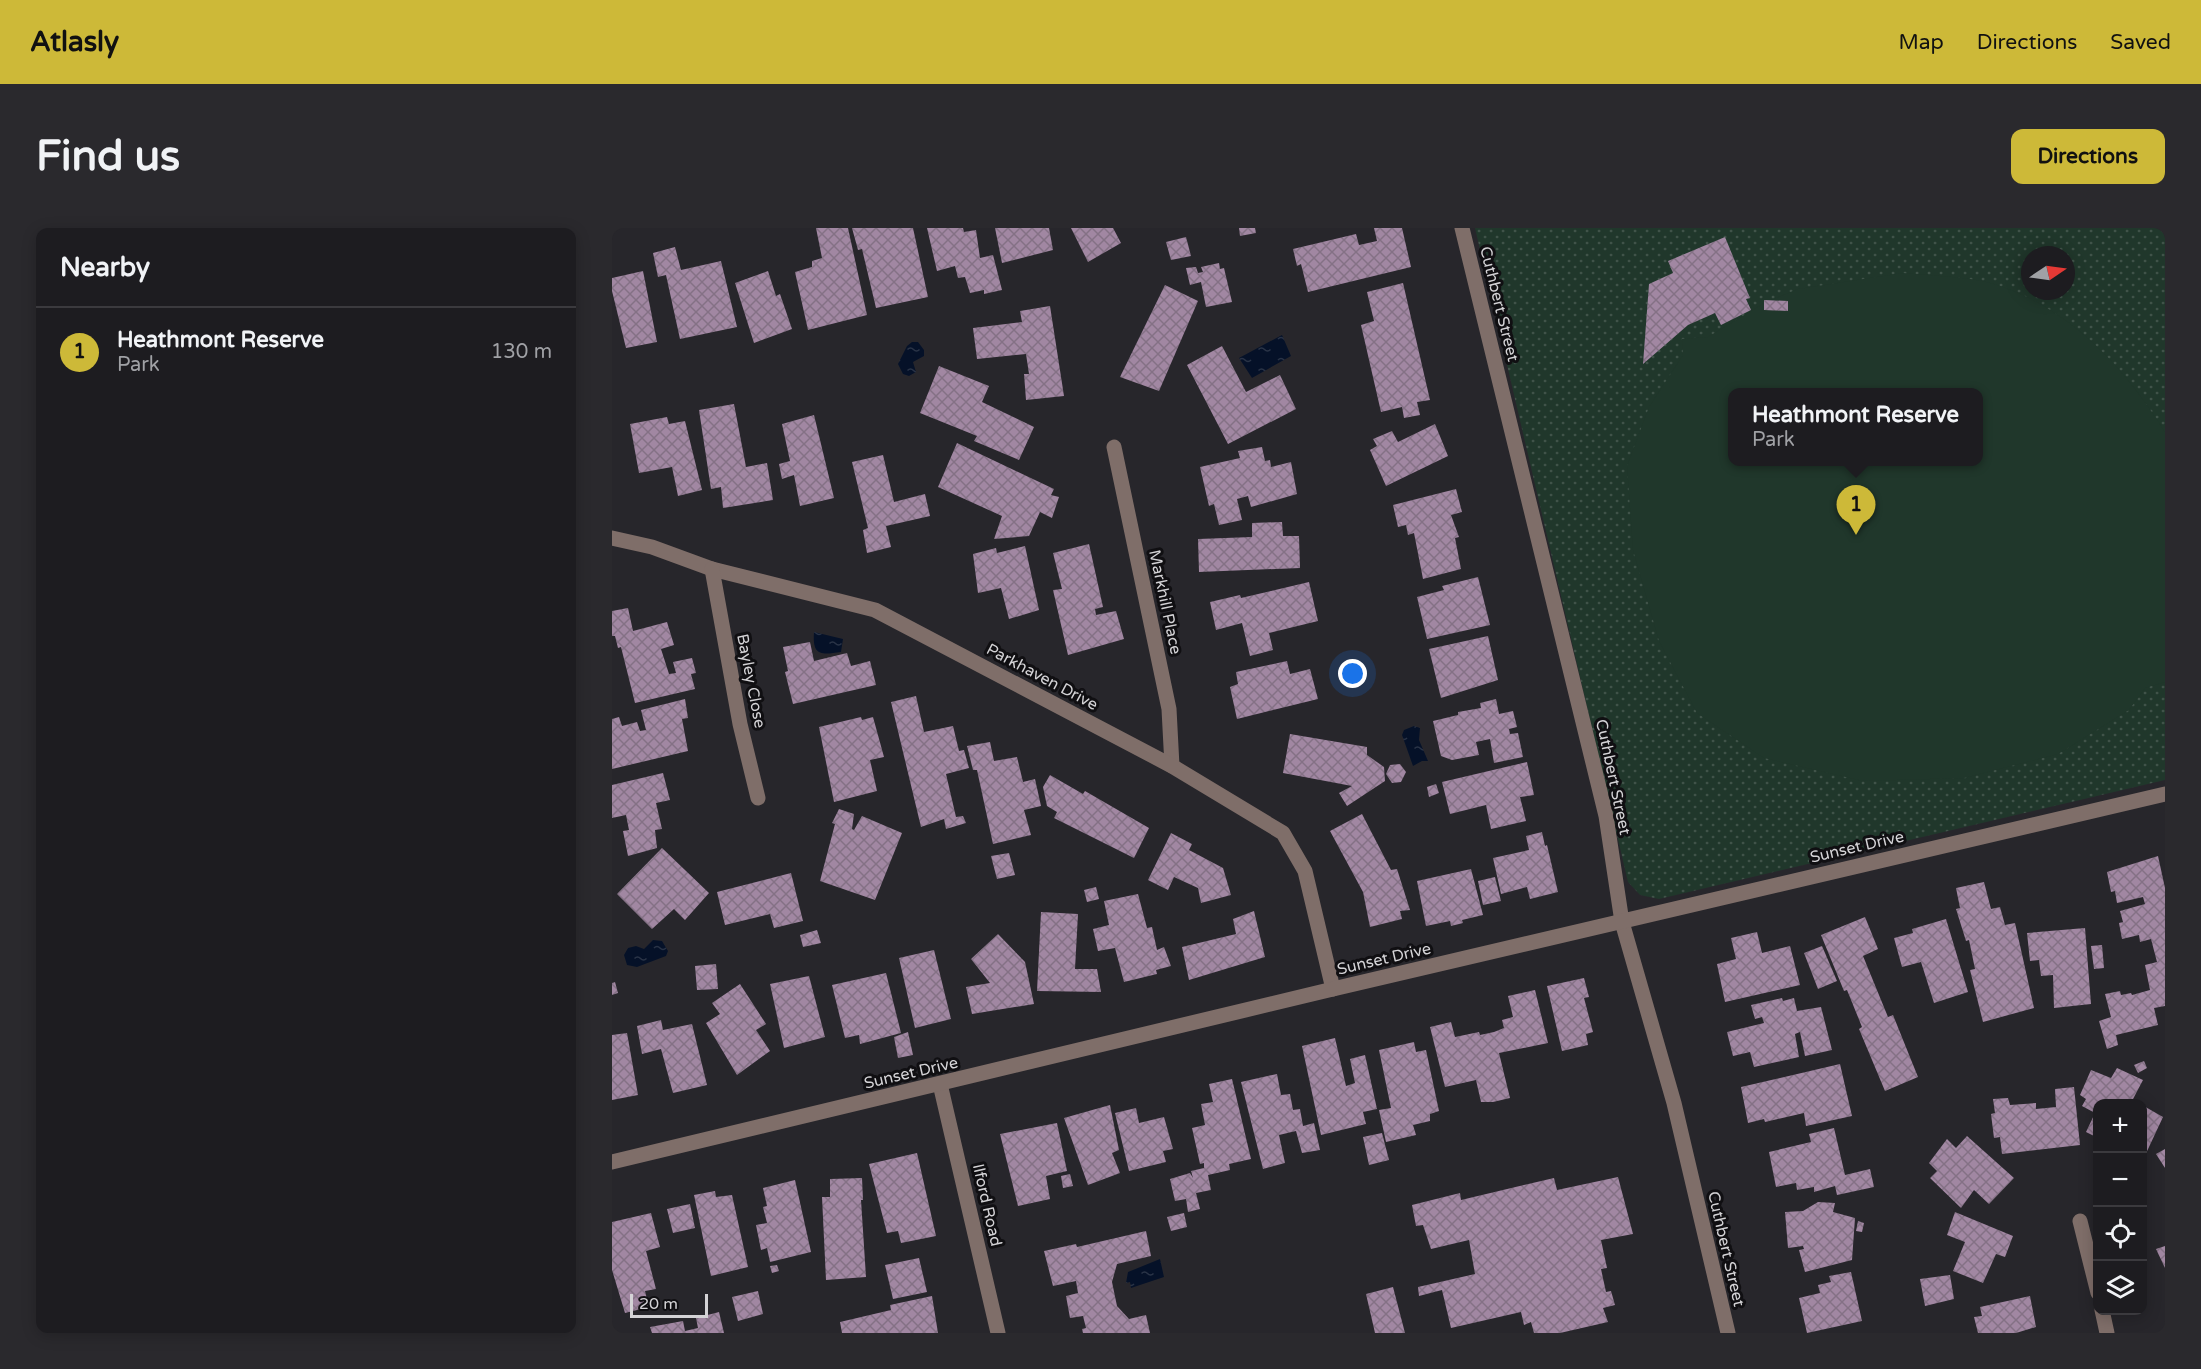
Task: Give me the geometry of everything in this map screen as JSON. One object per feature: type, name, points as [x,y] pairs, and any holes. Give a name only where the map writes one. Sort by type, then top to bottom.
[{"type":"street","name":"Cuthbert Street","points":[[1462,228],[1606,816],[1622,922],[1674,1103],[1728,1333]]},
{"type":"street","name":"Markhill Place","points":[[1114,447],[1169,709],[1172,766]]},
{"type":"street","name":"Parkhaven Drive","points":[[612,538],[652,547],[712,569],[875,610],[1172,766],[1283,833],[1305,871],[1333,989]]},
{"type":"street","name":"Bayley Close","points":[[712,569],[740,724],[758,798]]},
{"type":"street","name":"Sunset Drive","points":[[612,1162],[1333,989],[2165,794]]},
{"type":"street","name":"Ilford Road","points":[[940,1084],[998,1333]]},
{"type":"street","points":[[2080,1221],[2093,1276]]},
{"type":"street","points":[[2103,1315],[2107,1333]]},
{"type":"green space","points":[[1475,228],[2165,228],[2165,780],[1659,899],[1640,895],[1628,882]]},
{"type":"green space","points":[[1903,273],[1961,278],[1994,284],[2021,294],[2021,300],[2032,300],[2071,324],[2113,363],[2132,385],[2165,432],[2165,682],[2145,688],[2129,710],[2058,754],[1964,778],[1863,781],[1764,758],[1697,713],[1659,641],[1633,550],[1627,466],[1649,407],[1683,355],[1682,339],[1708,337],[1766,302],[1798,289]]},
{"type":"water","points":[[1282,335],[1291,356],[1252,378],[1239,358]]},
{"type":"water","points":[[912,342],[918,342],[924,350],[924,356],[913,362],[916,372],[909,376],[903,374],[898,364],[907,346]]},
{"type":"water","points":[[814,632],[843,639],[841,652],[828,654],[816,650]]},
{"type":"water","points":[[1414,726],[1420,728],[1419,740],[1428,761],[1422,761],[1413,766],[1402,735],[1404,730]]},
{"type":"water","points":[[653,940],[662,941],[668,951],[666,956],[637,967],[627,965],[624,955],[628,948],[636,946],[644,949]]},
{"type":"water","points":[[1160,1259],[1164,1277],[1131,1288],[1130,1282],[1126,1283],[1128,1272]]},
{"type":"building","points":[[816,228],[848,228],[867,315],[808,330],[795,272],[812,267],[812,261],[822,258]]},
{"type":"building","points":[[852,228],[913,228],[928,297],[876,308],[862,249],[858,250]]},
{"type":"building","points":[[927,228],[963,228],[964,232],[976,230],[980,258],[993,255],[1002,290],[984,294],[984,290],[970,293],[965,277],[958,278],[955,266],[937,271]]},
{"type":"building","points":[[995,228],[1049,228],[1053,250],[1002,263]]},
{"type":"building","points":[[1071,228],[1113,228],[1121,243],[1088,262]]},
{"type":"building","points":[[1239,228],[1255,228],[1256,233],[1240,236]]},
{"type":"building","points":[[1374,228],[1402,228],[1411,267],[1308,292],[1301,264],[1297,266],[1293,249],[1356,234],[1359,245],[1377,241]]},
{"type":"building","points":[[1186,237],[1191,256],[1171,260],[1166,242]]},
{"type":"building","points":[[1725,237],[1750,298],[1746,299],[1751,310],[1721,325],[1715,313],[1688,325],[1643,364],[1649,284],[1673,273],[1668,261]]},
{"type":"building","points":[[675,247],[681,270],[721,261],[737,327],[680,339],[666,275],[658,277],[653,253]]},
{"type":"building","points":[[1219,263],[1220,269],[1224,268],[1232,302],[1206,307],[1201,282],[1190,285],[1186,268],[1196,267],[1198,273],[1203,272],[1201,267]]},
{"type":"building","points":[[643,271],[657,342],[626,348],[612,291],[612,278]]},
{"type":"building","points":[[768,271],[776,296],[780,294],[792,329],[754,343],[735,283]]},
{"type":"building","points":[[1403,283],[1430,400],[1417,402],[1420,415],[1404,418],[1402,407],[1381,412],[1361,325],[1374,321],[1367,292]]},
{"type":"building","points":[[1165,285],[1198,301],[1159,391],[1120,377]]},
{"type":"building","points":[[1764,300],[1788,301],[1788,311],[1764,310]]},
{"type":"building","points":[[1050,306],[1064,396],[1026,400],[1024,374],[1029,374],[1026,354],[977,359],[973,328],[1022,322],[1020,311]]},
{"type":"building","points":[[1222,346],[1246,392],[1280,375],[1296,409],[1228,444],[1187,365]]},
{"type":"building","points":[[939,366],[989,386],[982,402],[1034,427],[1019,460],[974,441],[977,436],[920,413]]},
{"type":"building","points":[[734,404],[746,467],[767,463],[773,500],[723,508],[721,487],[711,489],[699,410]]},
{"type":"building","points":[[814,415],[834,498],[800,506],[794,475],[782,479],[779,464],[790,461],[782,424]]},
{"type":"building","points":[[667,417],[669,424],[685,421],[702,490],[678,496],[672,467],[639,473],[630,424]]},
{"type":"building","points":[[1435,424],[1448,456],[1386,486],[1370,450],[1377,446],[1373,439],[1392,431],[1398,442]]},
{"type":"building","points":[[957,443],[1054,489],[1051,495],[1059,497],[1052,518],[1040,512],[1029,536],[994,539],[1002,516],[938,487]]},
{"type":"building","points":[[1262,447],[1265,461],[1270,460],[1271,467],[1291,462],[1297,494],[1251,507],[1248,496],[1237,499],[1242,520],[1219,525],[1214,504],[1209,506],[1200,467],[1240,458],[1238,451]]},
{"type":"building","points":[[883,455],[894,502],[925,494],[930,516],[886,526],[891,547],[867,553],[863,530],[868,528],[852,462]]},
{"type":"building","points":[[1456,489],[1462,512],[1451,515],[1459,537],[1455,538],[1461,569],[1423,579],[1414,533],[1408,535],[1406,525],[1398,527],[1393,505]]},
{"type":"building","points":[[1282,522],[1283,536],[1299,536],[1300,568],[1199,572],[1198,539],[1252,537],[1252,523]]},
{"type":"building","points":[[1089,544],[1103,607],[1095,609],[1096,615],[1116,611],[1124,639],[1068,655],[1053,590],[1062,589],[1053,553]]},
{"type":"building","points":[[1025,546],[1039,610],[1009,619],[1001,588],[978,593],[973,554],[996,548],[997,553]]},
{"type":"building","points":[[1478,577],[1490,625],[1427,639],[1417,597],[1444,590],[1442,586]]},
{"type":"building","points":[[1309,582],[1318,621],[1269,633],[1273,650],[1250,656],[1242,623],[1216,630],[1210,602],[1240,595],[1241,598]]},
{"type":"building","points":[[628,608],[633,631],[667,622],[674,645],[661,649],[669,674],[676,673],[673,662],[692,658],[696,673],[691,674],[695,689],[635,703],[621,647],[618,648],[615,636],[612,636],[612,611]]},
{"type":"building","points":[[1488,636],[1498,680],[1441,698],[1429,649]]},
{"type":"building","points":[[810,642],[814,661],[847,653],[851,666],[870,661],[876,685],[793,704],[785,672],[788,671],[783,647]]},
{"type":"building","points":[[1287,661],[1290,674],[1310,669],[1318,699],[1237,719],[1230,687],[1238,684],[1236,672]]},
{"type":"building","points":[[916,696],[924,732],[953,726],[959,751],[964,750],[969,768],[946,774],[956,817],[963,816],[966,823],[946,829],[944,819],[921,827],[891,702]]},
{"type":"building","points":[[685,699],[688,718],[682,719],[688,751],[612,769],[612,719],[619,717],[622,726],[637,722],[640,731],[646,730],[641,710]]},
{"type":"building","points":[[1496,699],[1499,714],[1513,711],[1517,727],[1509,729],[1510,734],[1518,733],[1523,757],[1494,763],[1490,739],[1476,742],[1479,755],[1452,760],[1441,756],[1433,721],[1458,715],[1458,712],[1481,708],[1480,703]]},
{"type":"building","points":[[861,717],[862,720],[873,717],[884,757],[870,760],[877,791],[834,802],[819,727]]},
{"type":"building","points":[[1290,734],[1367,747],[1367,755],[1384,767],[1385,781],[1347,806],[1339,793],[1352,786],[1283,773]]},
{"type":"building","points":[[990,742],[994,761],[1017,757],[1023,782],[1035,779],[1041,806],[1024,810],[1031,835],[993,844],[977,770],[973,770],[967,746]]},
{"type":"building","points":[[1527,762],[1534,795],[1520,797],[1526,821],[1491,829],[1486,805],[1450,814],[1442,782]]},
{"type":"building","points":[[1400,764],[1406,772],[1401,782],[1392,783],[1386,774],[1390,765]]},
{"type":"building","points":[[663,773],[670,800],[656,803],[662,829],[655,830],[657,848],[628,856],[623,831],[629,830],[626,815],[612,818],[612,785]]},
{"type":"building","points":[[1050,775],[1083,794],[1085,791],[1149,828],[1134,858],[1054,818],[1057,812],[1047,806],[1043,787]]},
{"type":"building","points":[[1436,784],[1439,793],[1429,797],[1427,787]]},
{"type":"building","points":[[839,809],[854,814],[852,829],[854,830],[862,816],[902,833],[875,900],[820,881],[835,824],[832,823]]},
{"type":"building","points":[[1362,814],[1391,870],[1397,869],[1410,910],[1400,911],[1402,919],[1370,927],[1363,892],[1330,831]]},
{"type":"building","points":[[1542,832],[1558,892],[1530,899],[1527,887],[1501,894],[1493,858],[1529,850],[1526,836]]},
{"type":"building","points":[[1171,833],[1192,844],[1189,850],[1223,868],[1231,895],[1201,903],[1198,888],[1174,877],[1168,890],[1148,880]]},
{"type":"building","points":[[662,848],[709,893],[685,920],[674,909],[652,929],[617,894]]},
{"type":"building","points":[[1009,853],[1015,875],[997,879],[991,856]]},
{"type":"building","points":[[2158,856],[2165,888],[2165,1006],[2154,1008],[2158,1025],[2116,1035],[2118,1045],[2107,1049],[2099,1021],[2111,1017],[2105,994],[2120,991],[2121,995],[2131,993],[2132,995],[2150,990],[2145,965],[2157,962],[2151,939],[2140,942],[2139,935],[2122,939],[2119,923],[2123,922],[2120,911],[2145,904],[2143,897],[2117,903],[2115,891],[2111,892],[2107,872]]},
{"type":"building","points":[[1471,869],[1483,915],[1462,920],[1463,923],[1451,926],[1450,921],[1426,926],[1417,881]]},
{"type":"building","points":[[791,873],[803,921],[774,928],[770,914],[725,925],[717,892]]},
{"type":"building","points":[[1495,877],[1501,901],[1483,905],[1478,881]]},
{"type":"building","points":[[1984,882],[1991,909],[2000,907],[2005,925],[2015,923],[2034,1008],[1983,1022],[1970,970],[1975,969],[1969,940],[1966,941],[1956,909],[1960,908],[1956,888]]},
{"type":"building","points":[[1096,887],[1099,899],[1087,902],[1084,890]]},
{"type":"building","points":[[1138,894],[1147,928],[1152,927],[1157,950],[1164,947],[1171,966],[1156,970],[1157,974],[1124,982],[1115,948],[1098,951],[1093,929],[1109,925],[1104,901]]},
{"type":"building","points":[[1254,911],[1265,957],[1189,980],[1182,947],[1236,934],[1233,919]]},
{"type":"building","points":[[1041,912],[1078,914],[1075,969],[1097,969],[1101,992],[1037,991]]},
{"type":"building","points":[[1865,917],[1878,949],[1863,956],[1888,1017],[1893,1015],[1918,1077],[1885,1091],[1859,1029],[1862,1027],[1847,990],[1844,991],[1821,935]]},
{"type":"building","points":[[1946,919],[1968,992],[1934,1003],[1921,962],[1902,967],[1894,938],[1913,933],[1912,929]]},
{"type":"building","points":[[2085,928],[2091,1004],[2054,1008],[2053,975],[2041,976],[2039,960],[2030,961],[2027,933]]},
{"type":"building","points":[[817,930],[821,943],[803,947],[800,935]]},
{"type":"building","points":[[1757,932],[1762,953],[1790,946],[1800,985],[1725,1002],[1717,964],[1736,959],[1731,938]]},
{"type":"building","points":[[998,934],[1025,962],[1034,1004],[972,1014],[966,987],[990,983],[971,959]]},
{"type":"building","points":[[2102,945],[2104,968],[2094,969],[2091,946]]},
{"type":"building","points":[[1822,946],[1837,981],[1818,989],[1804,953]]},
{"type":"building","points":[[934,950],[951,1019],[915,1028],[899,958]]},
{"type":"building","points":[[716,964],[718,989],[697,990],[695,966]]},
{"type":"building","points":[[886,973],[901,1033],[860,1044],[859,1035],[845,1038],[832,985]]},
{"type":"building","points":[[809,976],[825,1037],[784,1048],[770,984]]},
{"type":"building","points":[[1584,978],[1589,997],[1584,998],[1593,1032],[1586,1034],[1588,1045],[1562,1051],[1547,986]]},
{"type":"building","points":[[615,982],[618,993],[612,995],[612,983]]},
{"type":"building","points":[[740,984],[766,1024],[756,1030],[770,1051],[737,1075],[706,1023],[720,1014],[712,1003]]},
{"type":"building","points":[[1535,990],[1548,1043],[1499,1053],[1510,1098],[1481,1102],[1476,1080],[1445,1087],[1430,1027],[1451,1022],[1455,1037],[1479,1032],[1480,1035],[1494,1032],[1504,1028],[1502,1020],[1513,1017],[1508,996]]},
{"type":"building","points":[[1782,998],[1783,1001],[1794,998],[1797,1011],[1821,1007],[1832,1050],[1805,1056],[1800,1032],[1795,1034],[1799,1057],[1754,1067],[1750,1052],[1733,1056],[1727,1032],[1764,1023],[1762,1017],[1755,1019],[1751,1005]]},
{"type":"building","points":[[661,1020],[663,1030],[692,1024],[707,1085],[673,1093],[661,1049],[642,1054],[637,1026]]},
{"type":"building","points":[[908,1032],[913,1055],[898,1058],[894,1037]]},
{"type":"building","points":[[627,1033],[638,1095],[612,1100],[612,1035]]},
{"type":"building","points":[[1335,1038],[1346,1086],[1355,1083],[1350,1059],[1365,1055],[1377,1109],[1363,1112],[1366,1124],[1321,1135],[1302,1046]]},
{"type":"building","points":[[1414,1042],[1416,1052],[1426,1050],[1439,1111],[1430,1114],[1430,1121],[1413,1125],[1416,1135],[1386,1142],[1379,1110],[1391,1108],[1379,1050]]},
{"type":"building","points":[[2144,1061],[2147,1068],[2138,1073],[2134,1065]]},
{"type":"building","points":[[1840,1064],[1852,1116],[1806,1126],[1804,1113],[1765,1122],[1764,1119],[1748,1123],[1741,1087]]},
{"type":"building","points":[[2117,1068],[2143,1080],[2133,1099],[2093,1099],[2093,1112],[2082,1106],[2086,1099],[2080,1095],[2091,1070],[2111,1078]]},
{"type":"building","points":[[1277,1074],[1281,1095],[1290,1094],[1293,1110],[1300,1109],[1303,1126],[1314,1123],[1320,1150],[1302,1153],[1296,1131],[1279,1135],[1285,1163],[1263,1169],[1241,1082]]},
{"type":"building","points":[[1232,1079],[1251,1159],[1229,1164],[1230,1170],[1208,1175],[1211,1190],[1196,1193],[1200,1209],[1188,1212],[1186,1199],[1175,1201],[1170,1179],[1190,1173],[1193,1178],[1191,1171],[1204,1168],[1204,1163],[1200,1164],[1192,1128],[1205,1125],[1201,1104],[1213,1102],[1209,1084]]},
{"type":"building","points":[[2074,1087],[2080,1145],[2002,1154],[2000,1137],[1994,1138],[1991,1114],[1995,1113],[1993,1099],[2008,1098],[2010,1105],[2036,1103],[2036,1109],[2056,1107],[2055,1089]]},
{"type":"building","points":[[1110,1105],[1119,1150],[1112,1153],[1120,1173],[1088,1185],[1064,1118]]},
{"type":"building","points":[[1136,1108],[1139,1123],[1164,1117],[1173,1149],[1163,1151],[1166,1162],[1129,1171],[1115,1113]]},
{"type":"building","points":[[2147,1108],[2163,1117],[2147,1151]]},
{"type":"building","points":[[2093,1117],[2093,1136],[2086,1132]]},
{"type":"building","points":[[1057,1123],[1067,1171],[1046,1176],[1050,1199],[1018,1206],[1000,1134]]},
{"type":"building","points":[[1834,1128],[1845,1175],[1870,1169],[1874,1187],[1837,1195],[1835,1186],[1814,1192],[1814,1187],[1797,1190],[1796,1183],[1776,1187],[1769,1152],[1811,1142],[1809,1134]]},
{"type":"building","points":[[1382,1133],[1389,1160],[1369,1165],[1363,1137]]},
{"type":"building","points":[[1967,1136],[2014,1178],[1989,1204],[1974,1190],[1961,1208],[1930,1178],[1937,1171],[1929,1163],[1947,1139],[1956,1148]]},
{"type":"building","points":[[2165,1149],[2165,1168],[2156,1154]]},
{"type":"building","points":[[917,1153],[936,1236],[901,1243],[898,1231],[887,1233],[869,1164]]},
{"type":"building","points":[[1070,1174],[1073,1186],[1063,1188],[1061,1176]]},
{"type":"building","points":[[1618,1177],[1633,1234],[1601,1240],[1607,1268],[1601,1269],[1606,1292],[1611,1291],[1615,1305],[1603,1308],[1608,1322],[1560,1333],[1534,1333],[1531,1322],[1524,1325],[1521,1312],[1451,1328],[1442,1290],[1419,1296],[1418,1287],[1475,1274],[1469,1240],[1431,1249],[1423,1225],[1416,1226],[1412,1205],[1460,1193],[1461,1200],[1554,1178],[1557,1190]]},
{"type":"building","points":[[862,1178],[863,1200],[861,1200],[866,1277],[826,1280],[822,1197],[830,1197],[830,1179]]},
{"type":"building","points":[[795,1180],[811,1252],[770,1262],[767,1248],[761,1250],[756,1225],[767,1223],[763,1207],[767,1206],[763,1188]]},
{"type":"building","points":[[715,1191],[716,1197],[732,1195],[748,1267],[711,1276],[694,1195]]},
{"type":"building","points":[[1818,1202],[1835,1203],[1833,1212],[1855,1218],[1852,1260],[1805,1272],[1799,1250],[1804,1249],[1803,1246],[1788,1248],[1785,1212],[1803,1211]]},
{"type":"building","points":[[690,1204],[695,1228],[673,1233],[667,1209]]},
{"type":"building","points":[[1955,1212],[2013,1236],[2005,1257],[1996,1254],[1983,1283],[1953,1271],[1965,1242],[1947,1235]]},
{"type":"building","points":[[651,1213],[660,1247],[646,1251],[656,1289],[645,1291],[649,1307],[625,1313],[612,1270],[612,1222]]},
{"type":"building","points":[[1184,1213],[1187,1227],[1171,1231],[1167,1217]]},
{"type":"building","points":[[1858,1221],[1864,1223],[1862,1232],[1856,1231]]},
{"type":"building","points":[[1146,1231],[1151,1256],[1117,1264],[1112,1282],[1117,1306],[1129,1319],[1146,1315],[1150,1333],[1083,1333],[1082,1329],[1086,1328],[1083,1316],[1070,1318],[1066,1296],[1078,1293],[1076,1281],[1053,1286],[1044,1251],[1076,1244],[1077,1247]]},
{"type":"building","points":[[2165,1246],[2165,1268],[2156,1249]]},
{"type":"building","points":[[919,1258],[927,1292],[893,1299],[885,1265]]},
{"type":"building","points":[[777,1265],[779,1271],[772,1273],[770,1266]]},
{"type":"building","points":[[1851,1272],[1862,1321],[1807,1333],[1799,1298],[1820,1293],[1818,1285],[1831,1282],[1829,1276]]},
{"type":"building","points":[[1950,1275],[1954,1299],[1925,1306],[1920,1279]]},
{"type":"building","points":[[1393,1287],[1405,1333],[1375,1333],[1366,1294]]},
{"type":"building","points":[[758,1291],[763,1314],[738,1321],[732,1297]]},
{"type":"building","points":[[932,1296],[938,1333],[842,1333],[840,1322],[891,1310],[890,1305]]},
{"type":"building","points":[[2030,1296],[2036,1327],[2016,1333],[1978,1333],[1974,1317],[1982,1316],[1980,1307]]},
{"type":"building","points":[[719,1312],[724,1333],[652,1333],[650,1327],[683,1321],[685,1331],[698,1328],[696,1318]]},
{"type":"place","name":"Heathmont Reserve","points":[[1856,535]]}]
